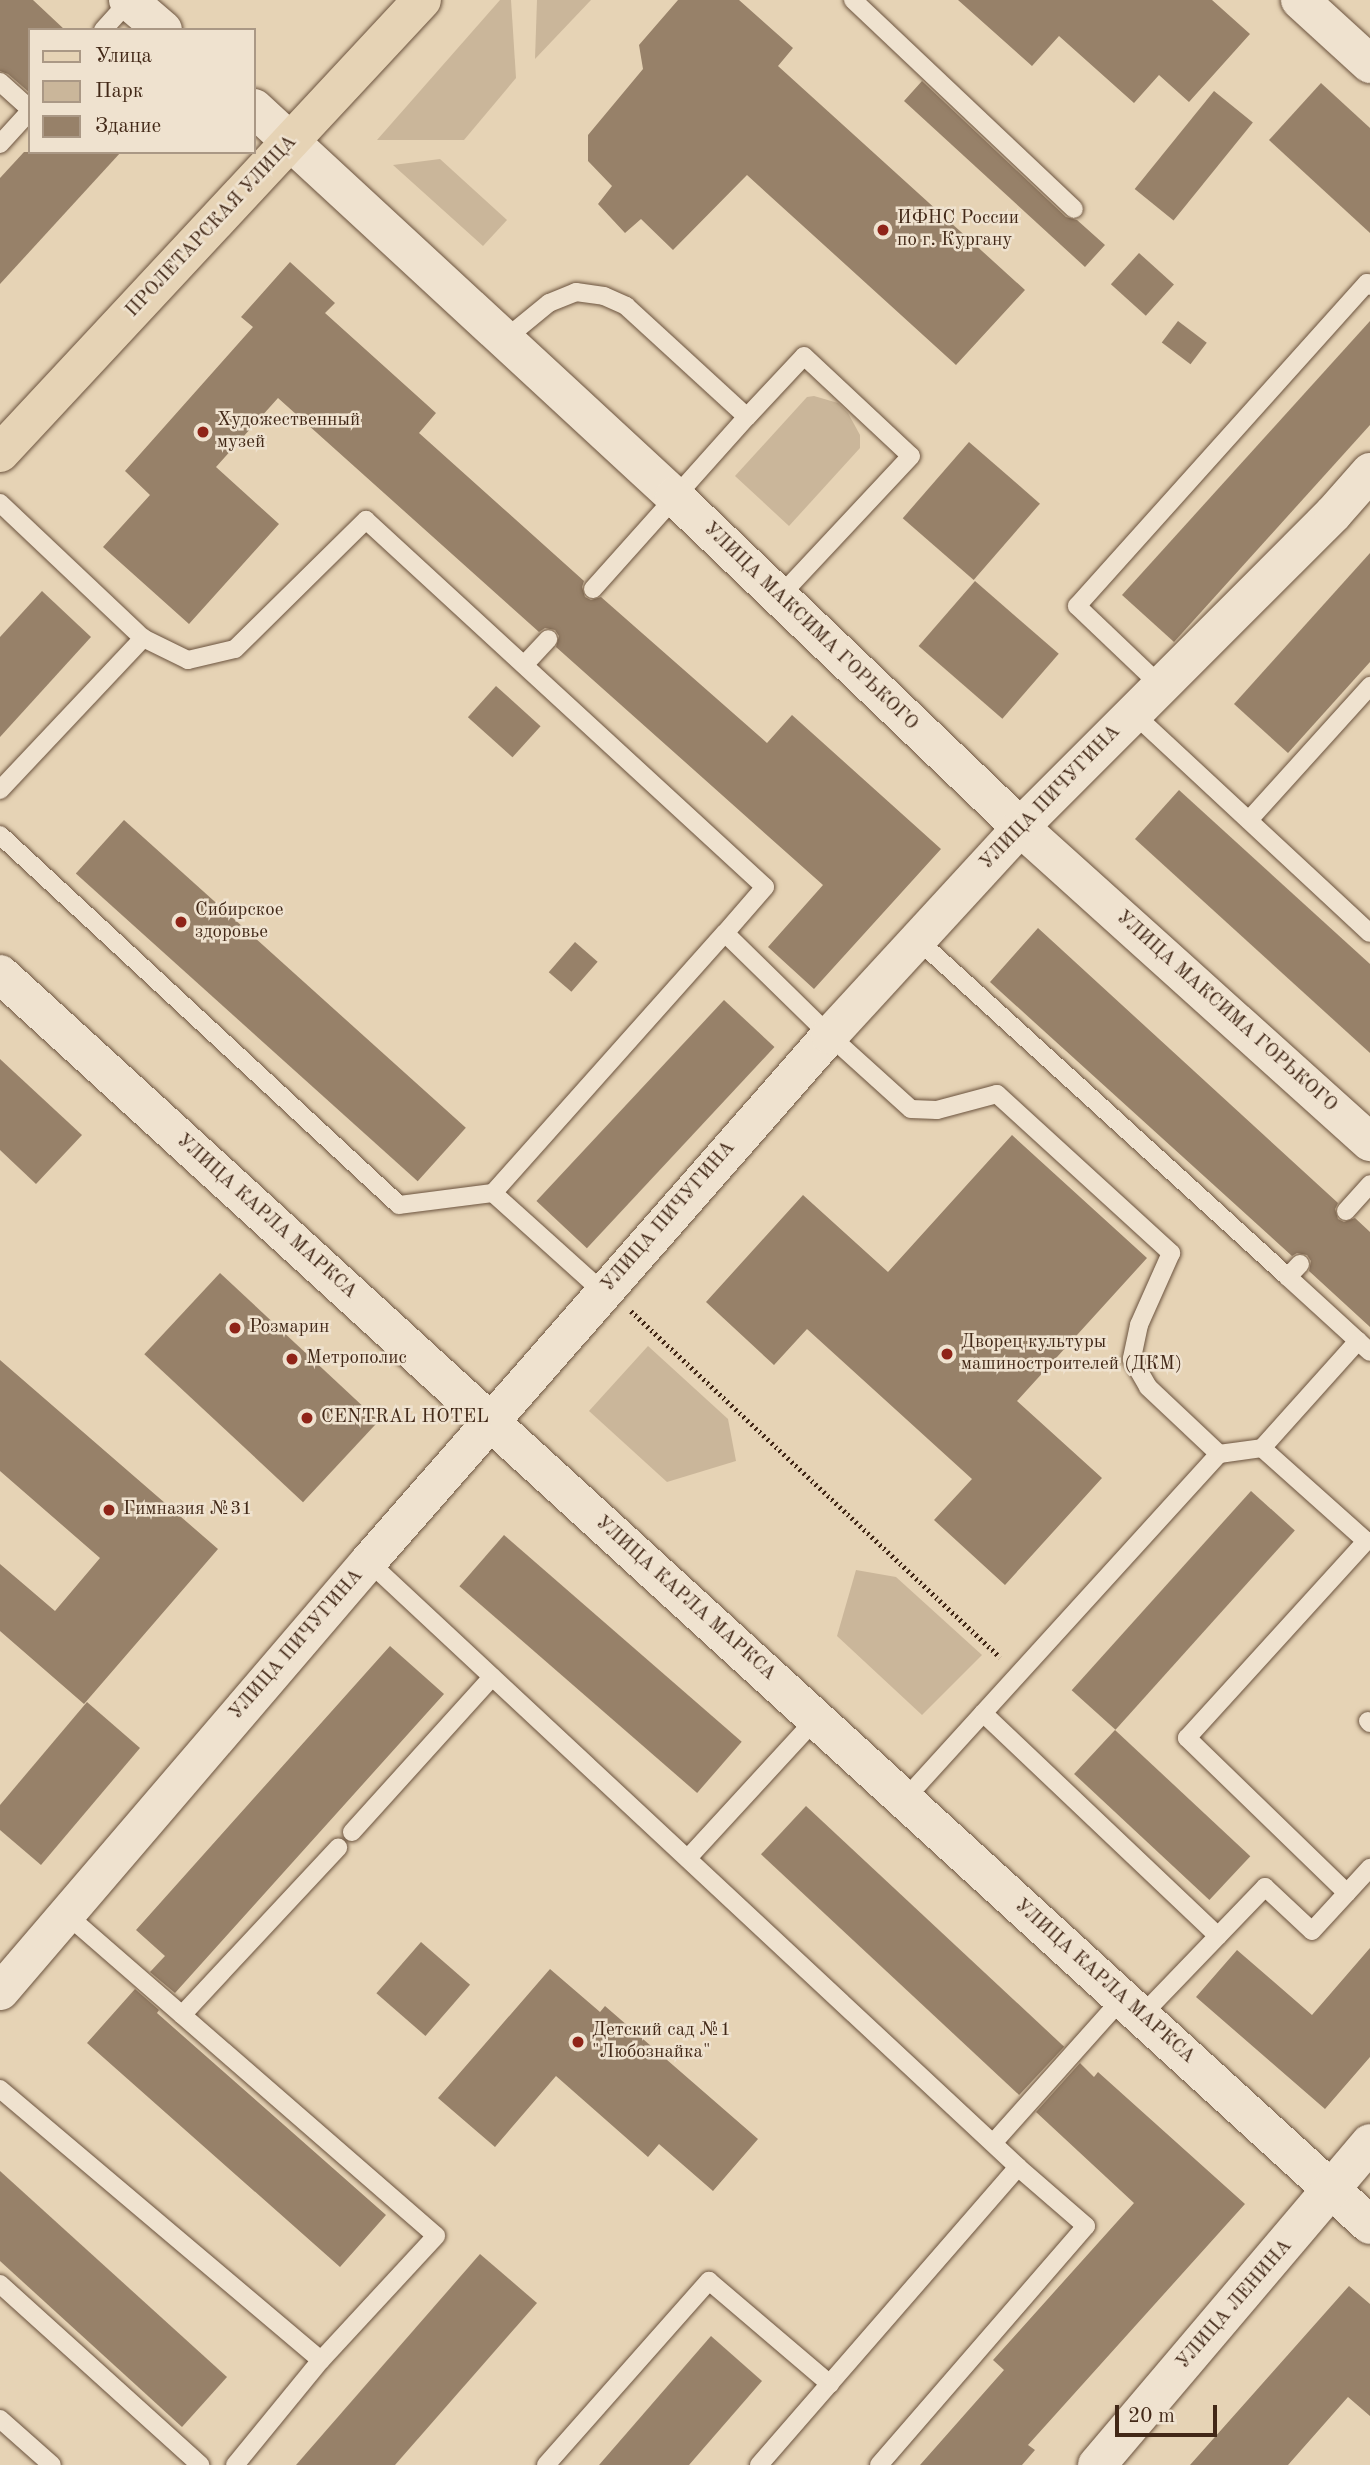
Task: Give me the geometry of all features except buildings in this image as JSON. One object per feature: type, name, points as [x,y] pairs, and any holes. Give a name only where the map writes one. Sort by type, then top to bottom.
[{"type":"main road","points":[[128,0],[161,28]]},
{"type":"main road","name":"ПРОЛЕТАРСКАЯ УЛИЦА","points":[[0,453],[293,142],[422,0]]},
{"type":"main road","points":[[1300,0],[1370,64]]},
{"type":"main road","name":"УЛИЦА МАКСИМА ГОРЬКОГО","points":[[256,110],[674,496],[1020,827],[1365,1128]]},
{"type":"main road","name":"УЛИЦА ПИЧУГИНА","points":[[1020,827],[1333,514],[1370,472]]},
{"type":"main road","name":"УЛИЦА КАРЛА МАРКСА","points":[[0,974],[1370,2225]]},
{"type":"main road","name":"УЛИЦА ЛЕНИНА","points":[[1097,2465],[1370,2143]]},
{"type":"street","name":"УЛИЦА ПИЧУГИНА","points":[[0,1991],[368,1561],[605,1290],[829,1035],[1020,827]]},
{"type":"lane","points":[[105,28],[128,0]]},
{"type":"lane","points":[[853,0],[1074,209]]},
{"type":"lane","points":[[0,82],[28,108]]},
{"type":"lane","points":[[0,144],[28,112]]},
{"type":"lane","points":[[1161,686],[1076,606],[1367,283],[1370,286]]},
{"type":"lane","points":[[505,339],[549,303],[576,292],[604,296],[626,306],[747,417]]},
{"type":"lane","points":[[593,589],[674,496],[804,356],[911,456],[779,597]]},
{"type":"lane","points":[[0,503],[143,638],[188,660],[235,649],[366,520],[765,887],[493,1194],[399,1205],[0,835]]},
{"type":"lane","points":[[0,790],[143,638]]},
{"type":"lane","points":[[525,664],[548,639]]},
{"type":"lane","points":[[1249,820],[1370,686]]},
{"type":"lane","points":[[1133,713],[1370,933]]},
{"type":"lane","points":[[725,933],[829,1035],[911,1109],[937,1110],[997,1094],[1171,1253],[1139,1325],[1132,1359],[1148,1387],[1219,1454]]},
{"type":"lane","points":[[904,1800],[1219,1454],[1262,1448],[1364,1346],[1294,1270],[918,940]]},
{"type":"lane","points":[[1346,1211],[1370,1184]]},
{"type":"lane","points":[[493,1194],[605,1290]]},
{"type":"lane","points":[[1262,1448],[1368,1541],[1187,1738],[1347,1894]]},
{"type":"lane","points":[[368,1561],[1018,2167],[1086,2226],[879,2465]]},
{"type":"lane","points":[[352,1832],[492,1677]]},
{"type":"lane","points":[[983,1713],[1218,1936]]},
{"type":"lane","points":[[688,1858],[816,1719]]},
{"type":"lane","points":[[183,2015],[338,1848]]},
{"type":"lane","points":[[994,2142],[1131,2007],[1218,1936],[1265,1887],[1312,1931],[1370,1868]]},
{"type":"lane","points":[[66,1914],[436,2236],[321,2360],[234,2465]]},
{"type":"lane","points":[[0,2089],[321,2360]]},
{"type":"lane","points":[[759,2465],[1018,2167]]},
{"type":"lane","points":[[546,2465],[709,2281],[830,2384]]},
{"type":"lane","points":[[0,2284],[200,2465]]},
{"type":"lane","points":[[0,2419],[44,2462]]},
{"type":"path","points":[[605,1290],[1018,1674]]},
{"type":"green space","points":[[500,0],[511,0],[516,78],[464,140],[377,140]]},
{"type":"green space","points":[[537,0],[591,0],[535,59]]},
{"type":"green space","points":[[440,159],[507,220],[483,246],[393,165]]},
{"type":"green space","points":[[814,396],[838,403],[848,413],[860,435],[860,448],[789,526],[735,476],[807,397]]},
{"type":"green space","points":[[648,1346],[728,1419],[736,1461],[667,1482],[589,1411]]},
{"type":"green space","points":[[856,1570],[896,1577],[982,1655],[922,1715],[837,1636]]},
{"type":"place","name":"ИФНС России по г. Кургану","points":[[883,230]]},
{"type":"place","name":"Художественный музей","points":[[203,432]]},
{"type":"place","name":"Сибирское здоровье","points":[[181,922]]},
{"type":"place","name":"Розмарин","points":[[235,1328]]},
{"type":"place","name":"Дворец культуры машиностроителей (ДКМ)","points":[[947,1354]]},
{"type":"place","name":"Метрополис","points":[[292,1359]]},
{"type":"place","name":"СENTRAL HOTEL","points":[[307,1418]]},
{"type":"place","name":"Гимназия №31","points":[[109,1510]]},
{"type":"place","name":"Детский cад №1 \"Любознайка\"","points":[[578,2042]]}]
